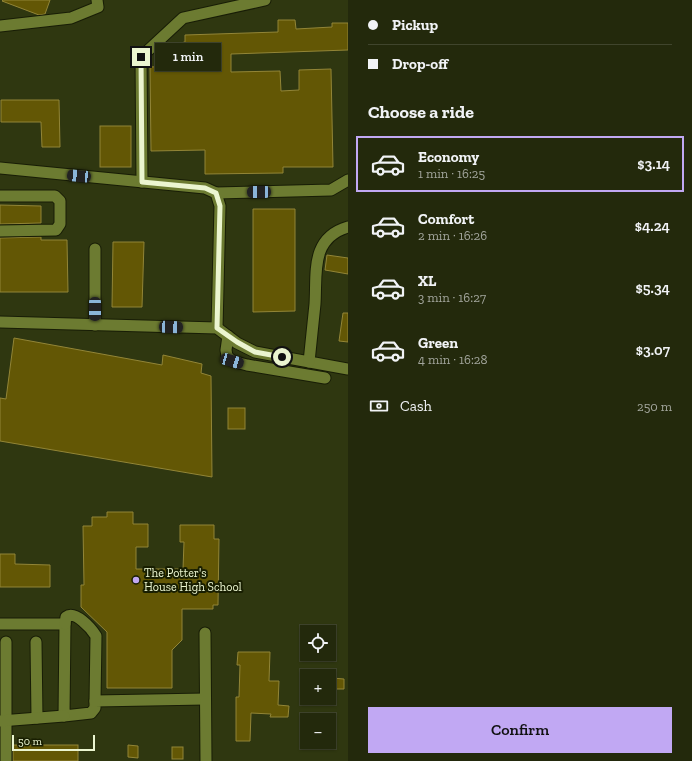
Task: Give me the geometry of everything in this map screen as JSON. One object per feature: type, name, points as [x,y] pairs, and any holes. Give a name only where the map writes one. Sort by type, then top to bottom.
[{"type":"street","points":[[0,26],[71,18],[98,7],[97,0]]},
{"type":"street","points":[[142,182],[141,57],[184,18],[265,0]]},
{"type":"street","points":[[0,168],[205,188],[216,193],[331,190],[348,180]]},
{"type":"street","points":[[216,193],[220,206],[217,328]]},
{"type":"street","points":[[0,196],[55,196],[60,201],[60,224],[56,230],[0,232]]},
{"type":"street","points":[[309,362],[318,254],[325,242],[338,230],[348,227]]},
{"type":"street","points":[[95,249],[95,325]]},
{"type":"street","points":[[0,322],[217,328],[255,352],[348,369]]},
{"type":"street","points":[[228,336],[226,350],[227,356],[232,361],[247,365],[325,378]]},
{"type":"street","points":[[3,721],[64,716],[91,713],[95,708],[96,636],[83,621],[73,615],[68,615],[66,617],[65,624],[64,716]]},
{"type":"street","points":[[0,624],[65,624]]},
{"type":"street","points":[[205,634],[206,761]]},
{"type":"street","points":[[6,642],[3,679],[3,721],[6,761]]},
{"type":"street","points":[[36,642],[37,718]]},
{"type":"street","points":[[95,701],[205,700]]},
{"type":"building","points":[[50,0],[45,14],[39,15],[2,1]]},
{"type":"building","points":[[278,20],[295,20],[296,29],[332,27],[332,23],[348,23],[348,50],[231,54],[231,72],[280,71],[281,91],[299,90],[299,70],[331,69],[333,167],[283,167],[283,173],[205,174],[205,150],[151,151],[150,67],[180,66],[180,43],[185,42],[185,35],[278,32]]},
{"type":"building","points":[[1,100],[59,100],[60,147],[42,147],[41,122],[1,122]]},
{"type":"building","points":[[100,126],[131,126],[131,167],[100,167]]},
{"type":"building","points":[[0,205],[41,206],[41,223],[0,224]]},
{"type":"building","points":[[253,209],[295,209],[295,311],[253,312]]},
{"type":"building","points":[[41,237],[41,240],[67,240],[68,292],[0,292],[0,238]]},
{"type":"building","points":[[113,242],[144,242],[142,307],[112,307]]},
{"type":"building","points":[[327,255],[348,258],[348,274],[325,270]]},
{"type":"building","points":[[343,313],[348,313],[348,342],[339,341]]},
{"type":"building","points":[[14,338],[162,365],[163,355],[202,364],[201,373],[211,376],[212,477],[0,441],[0,398],[6,399]]},
{"type":"building","points":[[228,408],[245,408],[245,429],[228,429]]},
{"type":"building","points":[[107,512],[133,512],[133,524],[148,524],[148,547],[136,547],[136,569],[183,569],[184,542],[180,542],[180,525],[214,525],[214,539],[219,539],[218,605],[213,605],[213,609],[182,609],[182,640],[172,650],[172,688],[107,688],[107,632],[81,607],[81,585],[84,585],[83,526],[92,526],[92,517],[107,517]]},
{"type":"building","points":[[0,554],[15,554],[15,564],[50,565],[50,587],[0,587]]},
{"type":"building","points":[[238,652],[270,652],[269,681],[279,681],[278,705],[289,706],[288,717],[270,717],[271,714],[251,713],[250,741],[236,741],[236,697],[239,697],[240,665],[237,665]]},
{"type":"building","points":[[336,678],[344,679],[344,689],[336,689]]},
{"type":"building","points":[[13,745],[78,745],[78,761],[13,761]]},
{"type":"building","points":[[128,745],[138,746],[138,758],[128,757]]},
{"type":"building","points":[[172,747],[183,747],[183,759],[172,759]]},
{"type":"place","name":"The Potter's House High School","points":[[136,580]]},
{"type":"route","points":[[141,57],[142,182],[205,188],[216,193],[220,206],[217,328],[255,352],[282,357]]}]
